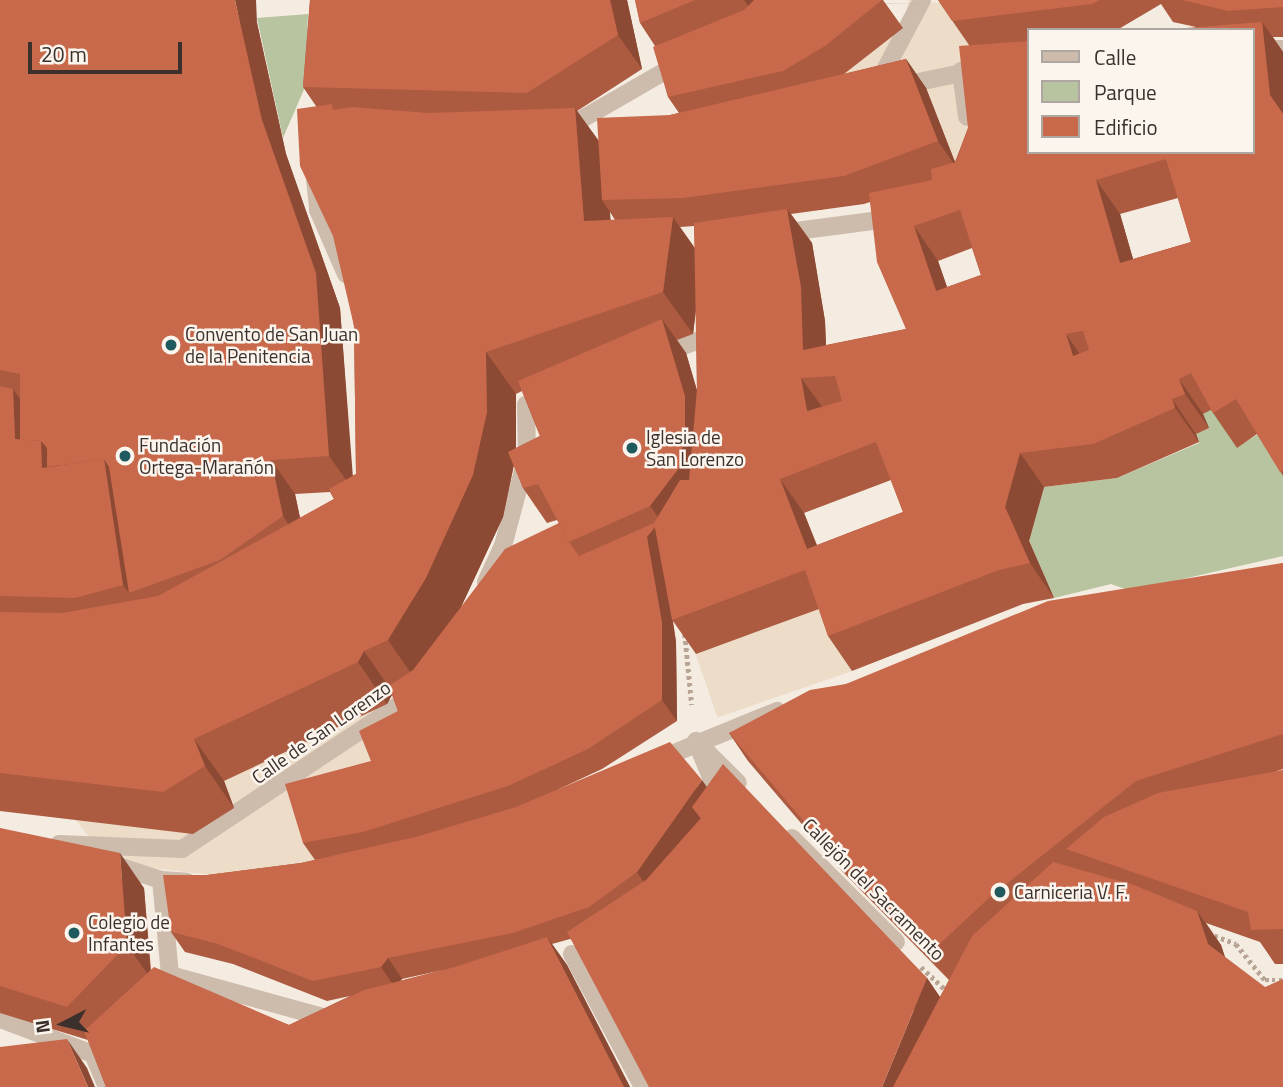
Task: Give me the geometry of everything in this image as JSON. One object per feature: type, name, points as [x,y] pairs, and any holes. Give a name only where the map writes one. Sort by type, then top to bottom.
[{"type":"street","points":[[922,0],[867,93],[961,71],[1028,59]]},
{"type":"street","points":[[1255,49],[1283,49]]},
{"type":"street","points":[[585,138],[548,139],[692,56]]},
{"type":"street","points":[[961,71],[970,139]]},
{"type":"street","points":[[313,163],[318,210],[349,289]]},
{"type":"street","points":[[765,235],[914,212]]},
{"type":"street","points":[[644,361],[710,329],[712,362]]},
{"type":"street","points":[[476,601],[503,546],[527,456],[526,405],[566,390]]},
{"type":"street","name":"Calle de San Lorenzo","points":[[161,880],[45,844],[182,849],[413,693]]},
{"type":"street","points":[[637,770],[696,741],[798,704]]},
{"type":"street","points":[[696,741],[753,798]]},
{"type":"street","points":[[696,741],[722,802],[714,813]]},
{"type":"street","name":"Callejón del Sacramento","points":[[782,827],[896,942]]},
{"type":"street","points":[[152,994],[170,975],[161,880],[200,883]]},
{"type":"street","points":[[572,953],[643,1087]]},
{"type":"street","points":[[170,975],[326,1018],[352,1011]]},
{"type":"street","points":[[0,1019],[93,1054],[107,1087]]},
{"type":"street","points":[[93,1054],[107,1041]]},
{"type":"path","points":[[683,625],[696,741]]},
{"type":"path","points":[[1203,931],[1236,944],[1265,980],[1283,980]]},
{"type":"path","name":"Callejón del Sacramento","points":[[896,942],[954,998]]},
{"type":"green space","points":[[308,14],[305,87],[283,138],[257,18]]},
{"type":"green space","points":[[1215,407],[1237,447],[1260,433],[1283,471],[1283,556],[1131,591],[1111,584],[1054,598],[1029,541],[1044,487],[1117,478],[1199,443],[1196,434],[1203,414]]},
{"type":"shaded area","points":[[909,0],[940,3],[972,49],[983,81],[958,170],[802,99],[902,28]]},
{"type":"shaded area","points":[[829,605],[852,671],[718,717],[695,651]]},
{"type":"shaded area","points":[[387,704],[385,781],[317,863],[229,877],[152,868],[102,853],[74,818],[224,781]]},
{"type":"building","name":"Convento de San Juan de la Penitencia","points":[[0,0],[235,0],[262,120],[316,273],[329,456],[271,460],[283,516],[220,560],[129,593],[109,467],[104,459],[47,467],[47,448],[41,441],[20,440],[20,374],[0,370]]},
{"type":"building","points":[[310,0],[610,0],[618,35],[527,93],[303,87]]},
{"type":"building","points":[[635,0],[695,0],[640,23]]},
{"type":"building","points":[[754,0],[882,0],[825,46],[783,71],[668,97],[653,47],[744,10]]},
{"type":"building","points":[[938,0],[1100,0],[1092,4],[952,21]]},
{"type":"building","points":[[1182,0],[1283,0],[1283,7],[1228,11]]},
{"type":"building","points":[[1262,22],[1270,95],[1283,114],[1283,470],[1280,472],[1236,399],[1213,413],[1191,373],[1179,379],[1185,394],[1172,399],[1175,408],[1093,444],[1020,453],[1005,507],[1030,563],[999,570],[828,636],[805,570],[672,620],[654,523],[680,480],[689,480],[697,389],[694,223],[787,209],[801,287],[803,350],[906,329],[877,262],[869,193],[932,180],[931,169],[956,162],[968,128],[959,46],[1028,41],[1028,154],[1255,154],[1255,28],[1186,28]],"holes":[[[1166,159],[1191,242],[1120,263],[1096,180]],[[960,210],[981,275],[936,291],[914,226]],[[1083,331],[1089,350],[1073,356],[1066,334]],[[835,376],[842,401],[807,411],[801,378]],[[876,442],[903,512],[807,549],[780,479]]]},
{"type":"building","points":[[906,59],[938,141],[844,176],[683,198],[602,200],[597,118],[670,115]]},
{"type":"building","points":[[332,104],[333,110],[352,107],[428,113],[575,108],[584,221],[673,217],[663,292],[486,352],[487,412],[473,475],[426,578],[388,640],[364,651],[358,662],[194,739],[205,766],[163,792],[0,773],[0,612],[62,613],[158,596],[334,499],[329,489],[356,474],[354,326],[333,236],[300,166],[297,109]]},
{"type":"building","name":"Iglesia de San Lorenzo","points":[[662,319],[685,396],[685,431],[679,468],[650,506],[569,542],[538,484],[523,488],[508,452],[540,436],[518,381]]},
{"type":"building","points":[[0,386],[13,389],[15,439],[41,441],[42,468],[104,459],[123,585],[75,598],[0,596]]},
{"type":"building","points":[[559,523],[579,556],[654,523],[655,527],[647,537],[662,622],[662,700],[588,749],[508,786],[363,832],[303,843],[285,784],[371,761],[359,731],[398,711],[389,686],[413,670],[505,549]]},
{"type":"building","points":[[1283,563],[1283,734],[1136,781],[990,897],[930,953],[822,843],[729,733],[810,690],[846,684],[1048,601]]},
{"type":"building","points":[[670,742],[702,780],[637,872],[589,907],[513,933],[388,958],[381,967],[313,981],[218,944],[171,932],[163,875],[207,875],[301,863],[419,836],[516,807]]},
{"type":"building","points":[[723,764],[927,978],[882,1087],[649,1087],[567,932],[646,880],[701,818],[692,807]]},
{"type":"building","points":[[1283,770],[1283,929],[1251,930],[1248,912],[1066,849],[1104,817],[1158,793]]},
{"type":"building","name":"Colegio de Infantes","points":[[0,828],[120,853],[127,945],[67,1007],[0,986]]},
{"type":"building","points":[[1053,862],[1134,885],[1197,911],[1208,944],[1265,987],[1283,979],[1283,1087],[893,1087],[972,936]]},
{"type":"building","points":[[547,937],[624,1087],[106,1087],[84,1031],[154,967],[289,1025],[364,990],[455,967]]},
{"type":"building","points":[[67,1039],[88,1087],[0,1087],[0,1047]]},
{"type":"place","name":"Convento de San Juan de la Penitencia","points":[[171,345]]},
{"type":"place","name":"Iglesia de San Lorenzo","points":[[632,448]]},
{"type":"place","name":"Fundación Ortega-Marañón","points":[[125,456]]},
{"type":"place","name":"Carniceria V. F.","points":[[1000,892]]},
{"type":"place","name":"Colegio de Infantes","points":[[74,933]]}]
